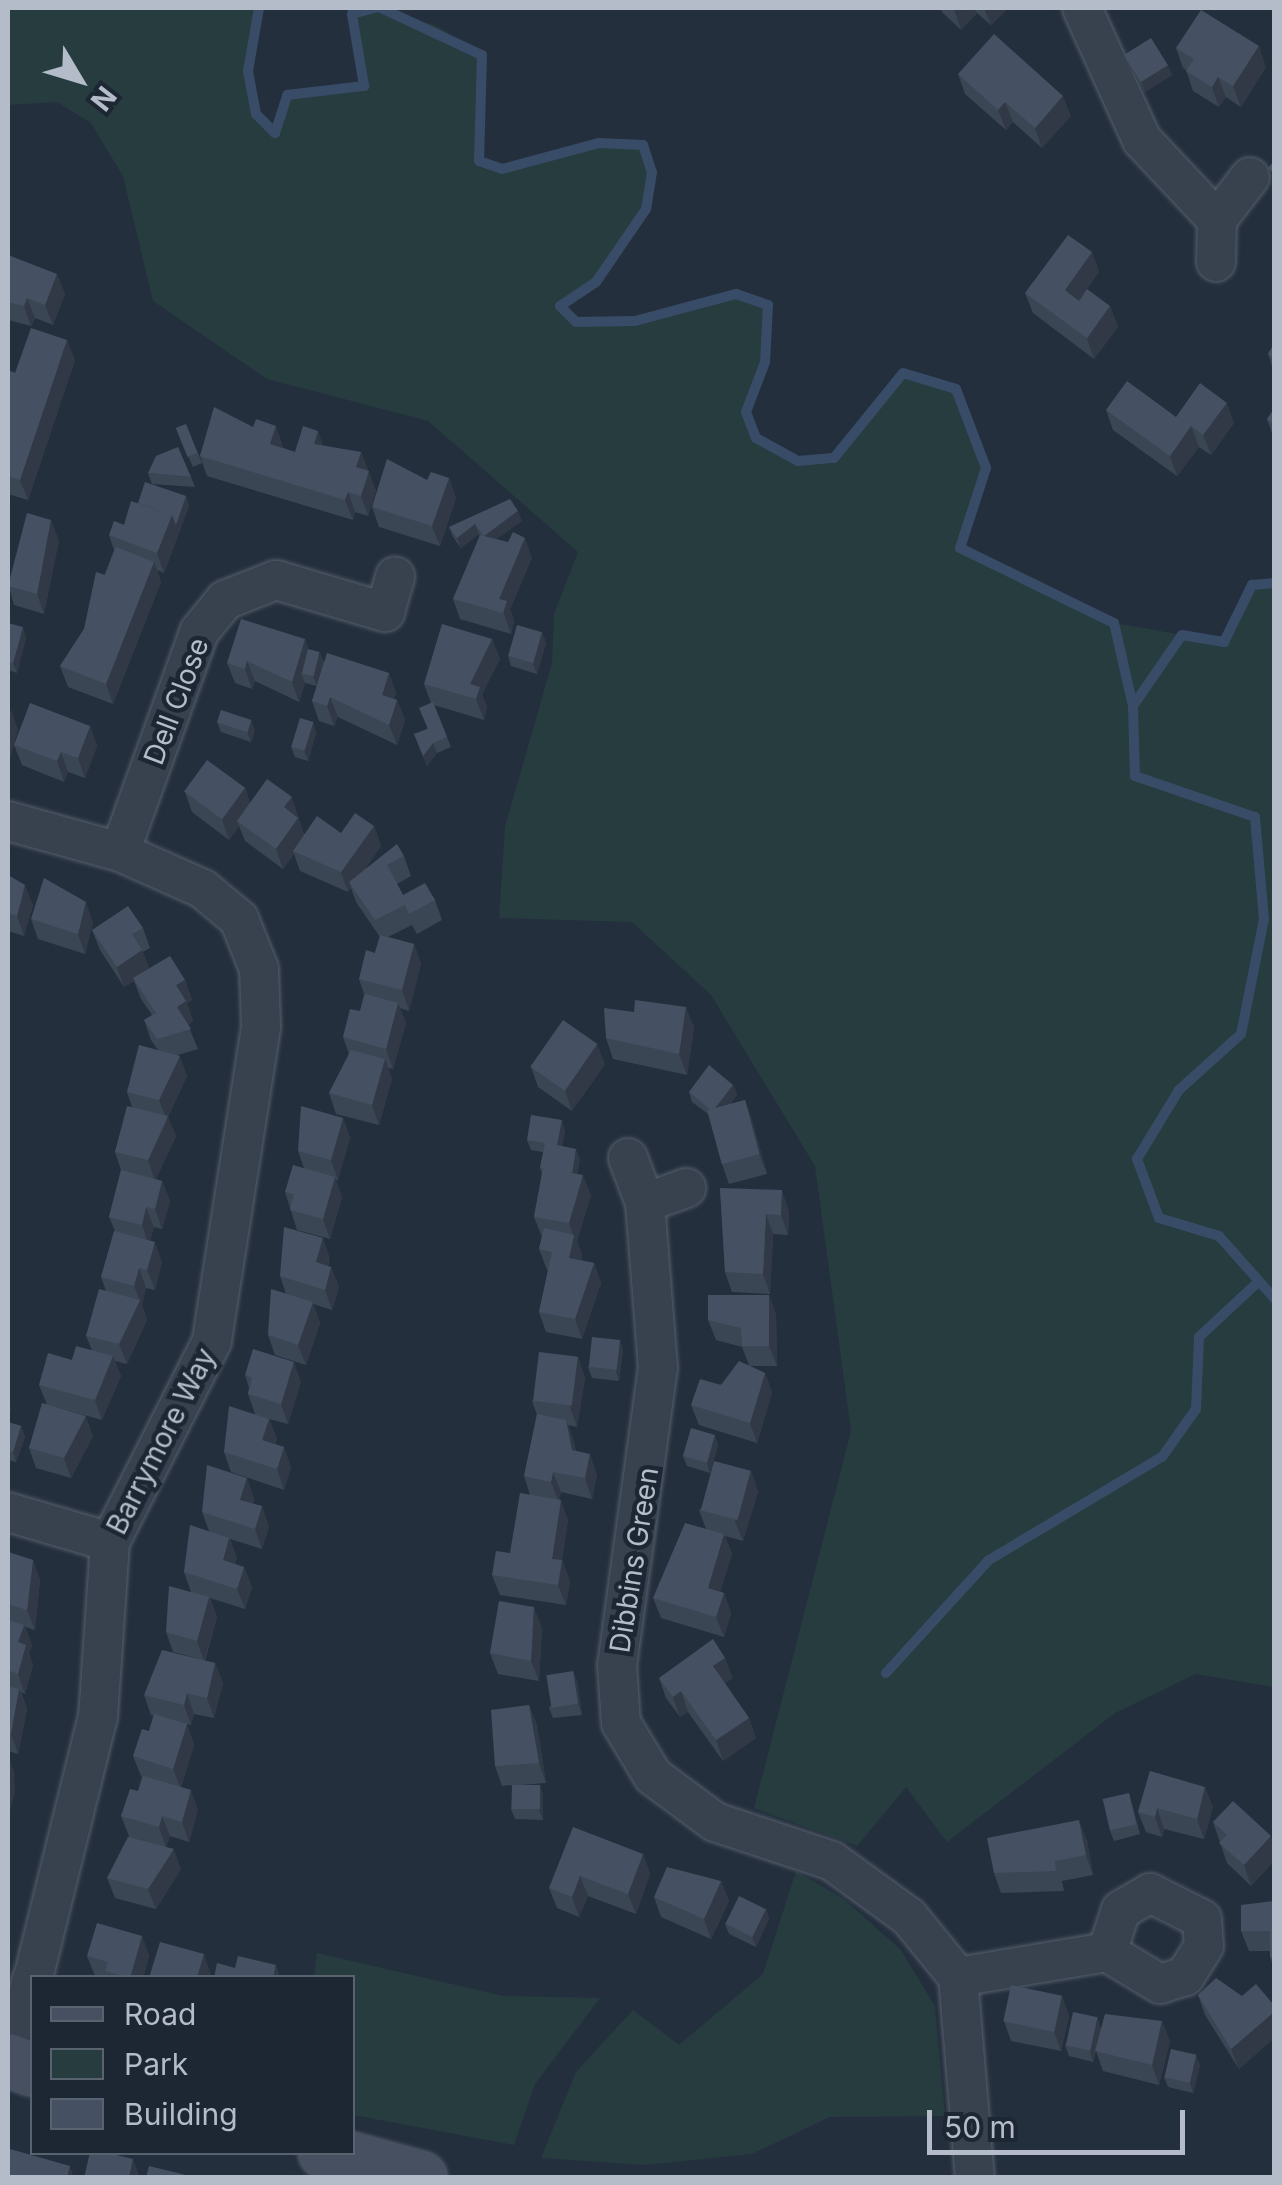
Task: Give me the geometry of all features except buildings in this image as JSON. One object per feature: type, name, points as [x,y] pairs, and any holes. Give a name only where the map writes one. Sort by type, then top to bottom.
[{"type":"street","points":[[1082,8],[1142,140],[1217,220]]},
{"type":"street","points":[[1216,262],[1217,220],[1250,178]]},
{"type":"street","name":"Dell Close","points":[[120,852],[199,632],[226,600],[276,580],[386,608]]},
{"type":"street","name":"Barrymore Way","points":[[8,821],[120,852],[204,889],[239,920],[259,969],[262,1027],[212,1340],[110,1542],[98,1716],[34,1975]]},
{"type":"street","name":"Dibbins Green","points":[[628,1158],[645,1202],[658,1367],[617,1666],[620,1723],[653,1776],[716,1822],[832,1861],[910,1916],[958,1978]]},
{"type":"street","points":[[645,1202],[686,1188]]},
{"type":"street","points":[[8,1512],[110,1542]]},
{"type":"street","points":[[975,2178],[958,1978],[1107,1952]]},
{"type":"street","name":"Barrymore Way","points":[[17,2064],[30,1994]]},
{"type":"street","points":[[336,2155],[421,2178]]},
{"type":"green space","points":[[8,8],[259,8],[248,71],[256,114],[274,132],[287,95],[364,86],[352,14],[381,8],[437,26],[482,55],[480,161],[502,169],[599,143],[643,145],[652,172],[646,209],[596,282],[561,306],[576,322],[635,321],[736,294],[768,305],[765,362],[747,412],[756,438],[798,461],[835,458],[903,373],[956,389],[986,468],[960,548],[1114,623],[1223,642],[1252,585],[1274,583],[1274,1687],[1196,1674],[1115,1713],[947,1842],[906,1787],[857,1846],[754,1808],[851,1431],[815,1166],[711,995],[632,922],[499,918],[505,827],[552,663],[554,614],[578,552],[428,421],[267,379],[153,301],[123,176],[91,123],[57,102],[8,105]]},
{"type":"green space","points":[[796,1871],[844,1899],[901,1950],[935,2006],[945,2116],[830,2117],[752,2154],[645,2165],[541,2158],[576,2072],[633,2010],[679,2045],[763,1974]]},
{"type":"green space","points":[[317,1953],[504,1996],[600,1998],[535,2084],[514,2145],[355,2115],[355,1975],[314,1975]]},
{"type":"waterway","points":[[259,8],[248,71],[256,114],[275,133],[287,95],[364,86],[352,14],[375,8]]},
{"type":"waterway","points":[[381,8],[482,55],[479,161],[502,169],[599,143],[643,145],[652,172],[646,209],[596,282],[560,306],[576,322],[635,321],[736,294],[768,305],[765,362],[746,412],[756,438],[798,461],[834,458],[903,373],[956,389],[986,468],[960,548],[1114,623],[1133,706],[1135,776],[1255,817],[1264,919],[1241,1034],[1179,1090],[1137,1159],[1159,1218],[1219,1236],[1274,1298]]},
{"type":"waterway","points":[[1133,706],[1182,635],[1224,642],[1252,585],[1274,583]]},
{"type":"waterway","points":[[886,1673],[989,1560],[1162,1457],[1196,1409],[1199,1337],[1259,1281]]}]
